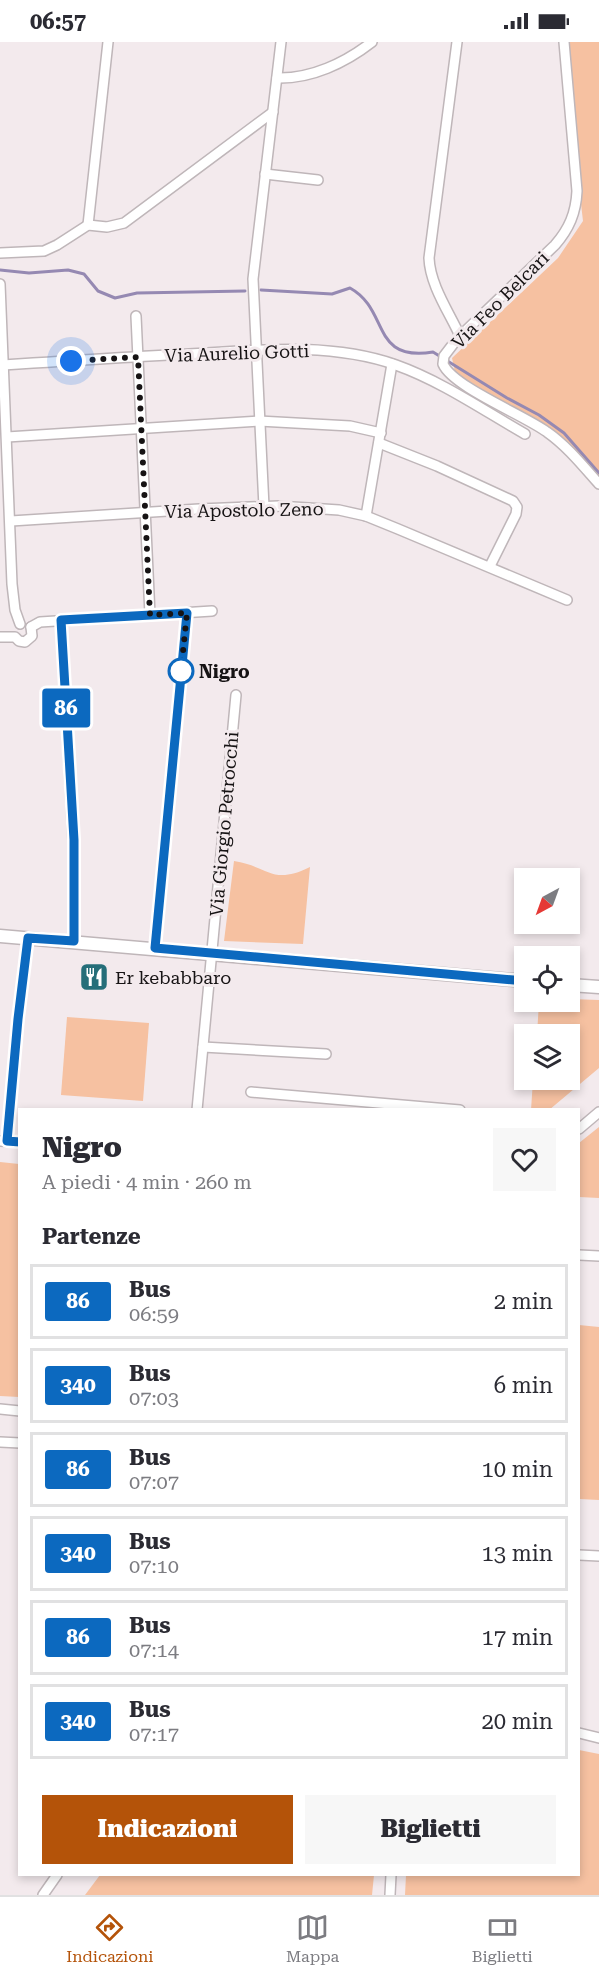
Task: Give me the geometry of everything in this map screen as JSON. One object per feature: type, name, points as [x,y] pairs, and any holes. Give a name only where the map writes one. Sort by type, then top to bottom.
[{"type":"street","points":[[87,225],[108,42]]},
{"type":"street","points":[[264,507],[253,279],[281,42]]},
{"type":"street","points":[[277,78],[314,74],[372,42]]},
{"type":"street","points":[[457,42],[429,261],[434,282],[460,336]]},
{"type":"street","name":"Via Feo Belcari","points":[[457,380],[447,371],[443,362],[444,356],[460,336],[555,245],[567,229],[574,213],[577,191],[564,42]]},
{"type":"street","points":[[0,253],[44,251],[87,225],[107,227],[124,223],[273,112]]},
{"type":"street","points":[[265,174],[318,180]]},
{"type":"street","points":[[0,284],[15,610],[20,624]]},
{"type":"street","points":[[136,316],[150,615]]},
{"type":"street","name":"Via Aurelio Gotti","points":[[3,365],[257,350],[326,352],[392,364],[452,392],[525,434]]},
{"type":"street","points":[[366,516],[392,364]]},
{"type":"street","points":[[452,392],[457,380],[547,432],[569,451],[599,484]]},
{"type":"street","points":[[7,437],[259,421],[350,426],[381,433]]},
{"type":"street","points":[[379,443],[437,466],[513,501],[517,507],[516,514],[490,567]]},
{"type":"street","name":"Via Apostolo Zeno","points":[[10,520],[146,511],[264,507],[331,509],[366,516],[567,600]]},
{"type":"street","points":[[32,627],[40,622],[61,620],[212,612]]},
{"type":"street","points":[[155,948],[187,613]]},
{"type":"street","points":[[61,620],[74,840],[74,941]]},
{"type":"street","points":[[15,637],[15,628],[20,624],[32,627]]},
{"type":"street","points":[[0,637],[15,637],[22,642],[28,641],[32,636],[32,627]]},
{"type":"street","name":"Via Giorgio Petrocchi","points":[[197,1108],[236,695]]},
{"type":"street","points":[[0,936],[514,980]]},
{"type":"street","points":[[18,1142],[3,1141],[28,938]]},
{"type":"street","points":[[580,986],[599,987]]},
{"type":"street","points":[[203,1047],[326,1054]]},
{"type":"street","points":[[251,1092],[437,1108]]},
{"type":"street","points":[[580,1128],[599,1112]]},
{"type":"street","points":[[580,1255],[599,1256]]},
{"type":"street","points":[[0,1409],[18,1411]]},
{"type":"street","points":[[0,1442],[18,1443]]},
{"type":"street","points":[[580,1555],[599,1557]]},
{"type":"street","points":[[580,1733],[599,1738]]},
{"type":"street","points":[[43,1895],[56,1876]]},
{"type":"street","points":[[390,1895],[391,1876]]},
{"type":"shaded area","points":[[562,42],[599,42],[599,480],[559,435],[455,372],[452,358],[558,258],[583,221]]},
{"type":"shaded area","points":[[234,861],[278,875],[287,875],[310,867],[303,944],[224,941]]},
{"type":"shaded area","points":[[580,999],[599,1000],[599,1068],[580,1084],[580,1024],[538,1024],[538,1012],[580,1012]]},
{"type":"shaded area","points":[[67,1017],[149,1023],[143,1101],[61,1095]]},
{"type":"shaded area","points":[[532,1090],[573,1090],[551,1108],[531,1108]]},
{"type":"shaded area","points":[[599,1127],[599,1198],[580,1197],[580,1142]]},
{"type":"shaded area","points":[[0,1162],[18,1164],[18,1397],[0,1396]]},
{"type":"shaded area","points":[[580,1325],[599,1327],[599,1500],[580,1499]]},
{"type":"shaded area","points":[[580,1750],[599,1754],[599,1895],[405,1895],[406,1876],[580,1876]]},
{"type":"shaded area","points":[[99,1876],[374,1876],[372,1895],[85,1895]]},
{"type":"waterway","points":[[0,270],[29,273],[68,270],[84,274],[98,291],[115,298],[137,293],[245,291]]},
{"type":"waterway","points":[[261,290],[332,294],[350,288],[362,297],[390,342],[399,349],[413,353],[433,352],[539,415],[564,433],[599,473]]},
{"type":"bus line","name":"86","points":[[18,1142],[7,1141],[28,938],[74,941],[74,840],[61,620],[187,613],[155,948],[514,980]]},
{"type":"place","name":"Nigro","points":[[181,671]]},
{"type":"place","name":"Er kebabbaro","points":[[94,977]]},
{"type":"route","points":[[71,361],[138,357],[150,615],[187,613],[181,671]]}]
